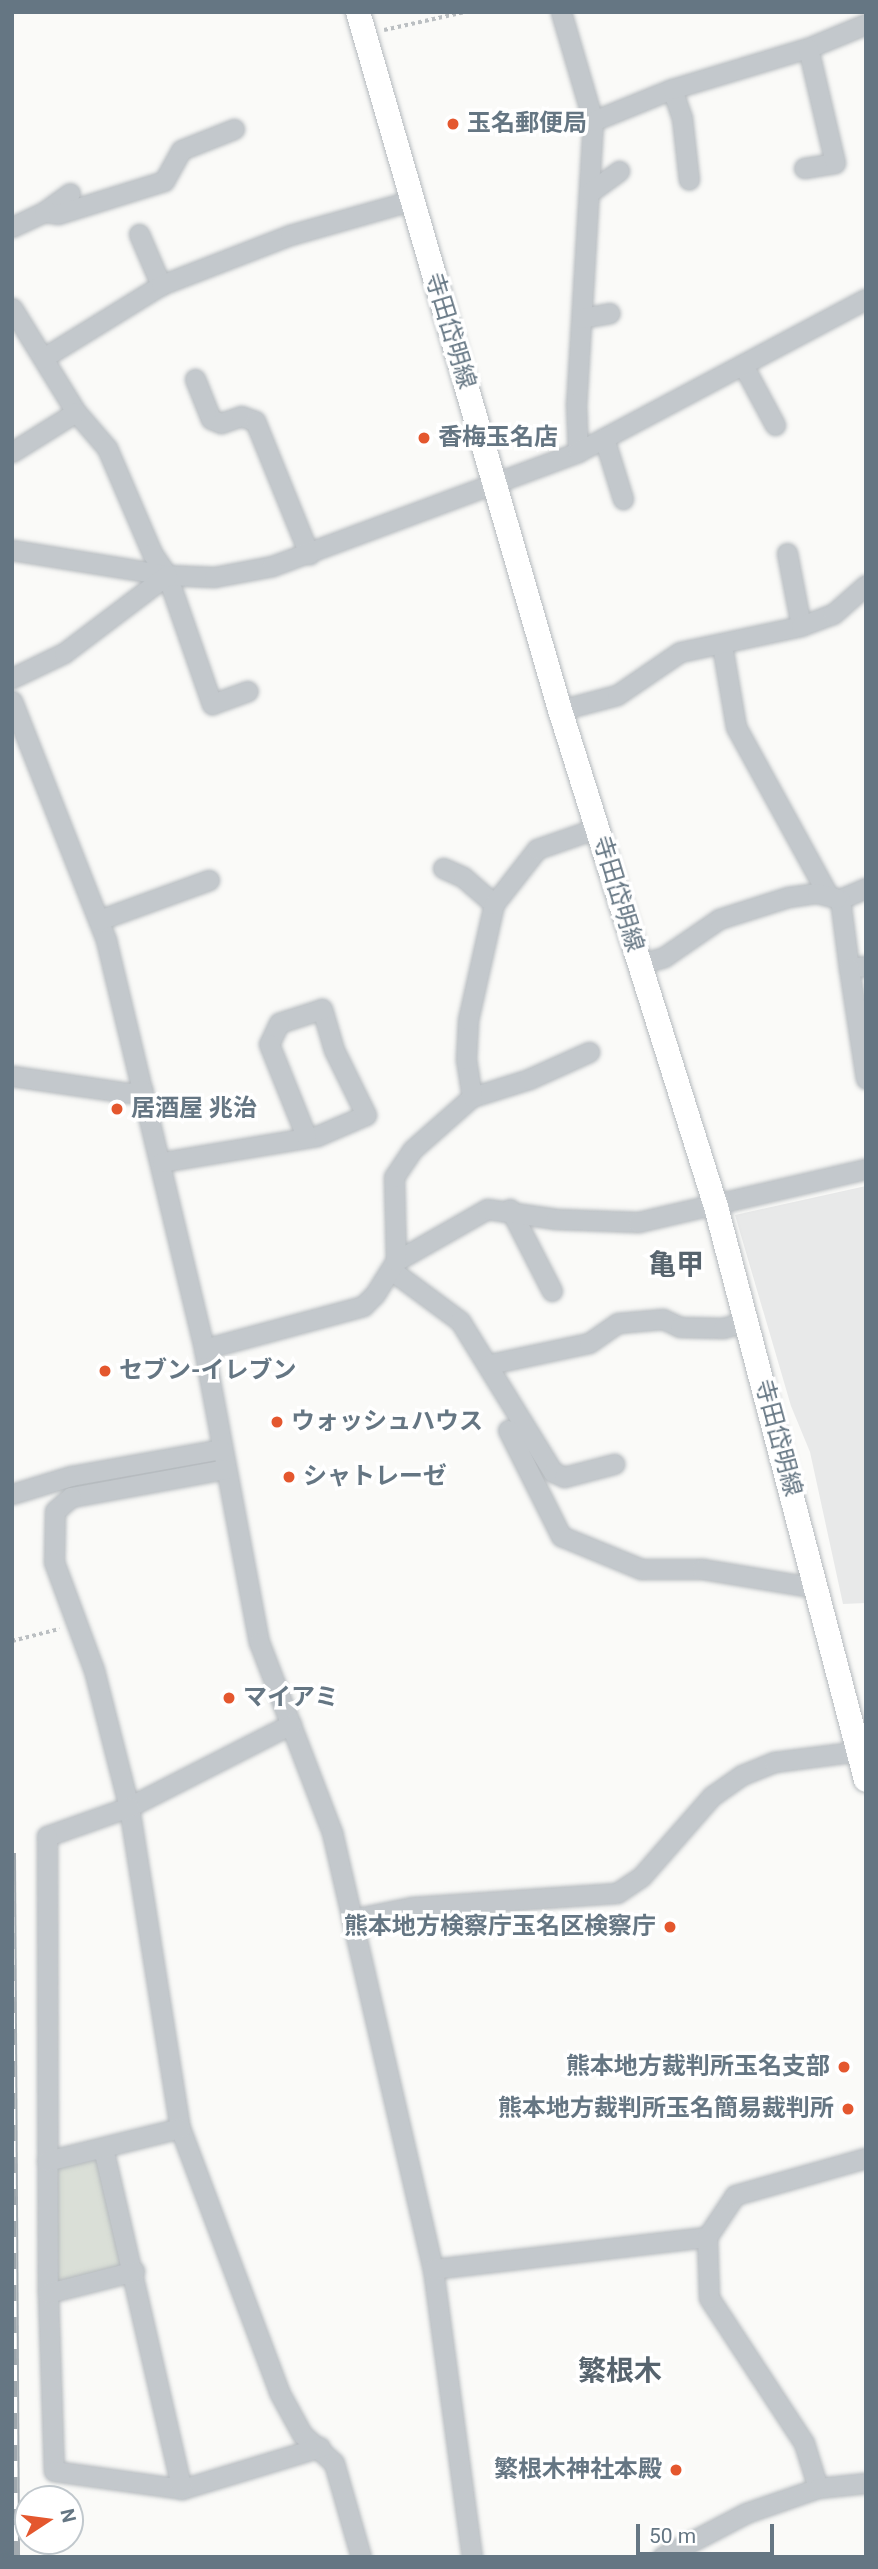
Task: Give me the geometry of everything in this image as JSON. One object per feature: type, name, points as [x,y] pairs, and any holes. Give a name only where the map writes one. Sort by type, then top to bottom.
[{"type":"main road","name":"寺田岱明線","points":[[362,23],[410,201],[560,710],[716,1207],[862,1751],[866,1780]]},
{"type":"street","points":[[562,12],[593,121],[576,403],[578,452]]},
{"type":"street","points":[[593,121],[672,89],[808,48],[866,24]]},
{"type":"street","points":[[804,168],[835,163],[808,48]]},
{"type":"street","points":[[672,89],[682,118],[689,180]]},
{"type":"street","points":[[44,212],[58,214],[164,181],[181,150],[234,129]]},
{"type":"street","points":[[590,192],[619,171]]},
{"type":"street","points":[[12,227],[44,212],[70,192]]},
{"type":"street","points":[[43,358],[162,285],[290,235],[410,201]]},
{"type":"street","points":[[139,234],[162,285]]},
{"type":"street","points":[[12,550],[167,575],[214,577],[309,554],[496,486],[578,452],[866,299]]},
{"type":"street","points":[[12,308],[76,412],[107,449],[152,553],[167,575],[212,704],[248,691]]},
{"type":"street","points":[[582,318],[610,313]]},
{"type":"street","points":[[743,365],[775,425]]},
{"type":"street","points":[[194,379],[211,419],[221,423],[241,416],[255,421],[309,554]]},
{"type":"street","points":[[12,452],[76,412]]},
{"type":"street","points":[[604,438],[623,499]]},
{"type":"street","points":[[788,553],[801,626]]},
{"type":"street","points":[[12,678],[64,653],[167,575]]},
{"type":"street","points":[[560,710],[617,695],[680,652],[801,626],[833,614],[866,585]]},
{"type":"street","points":[[722,645],[736,727],[834,897],[858,967],[865,1073]]},
{"type":"street","points":[[12,701],[99,920],[162,1162],[204,1349],[259,1642],[332,1832],[433,2269],[472,2557]]},
{"type":"street","points":[[472,1097],[466,1059],[468,1020],[494,904],[537,849],[597,828]]},
{"type":"street","points":[[443,868],[463,877],[494,904]]},
{"type":"street","points":[[99,920],[209,880]]},
{"type":"street","points":[[640,964],[664,957],[719,919],[788,897],[834,897],[866,888]]},
{"type":"street","points":[[162,1162],[317,1136],[366,1115],[334,1050],[322,1009],[279,1023],[269,1044],[306,1136]]},
{"type":"street","points":[[393,1266],[394,1177],[412,1150],[472,1097],[529,1079],[589,1052]]},
{"type":"street","points":[[12,1076],[128,1093],[143,1090]]},
{"type":"street","points":[[204,1349],[363,1306],[393,1266],[487,1209],[510,1209],[556,1219],[625,1223],[716,1207],[866,1169]]},
{"type":"street","points":[[510,1209],[552,1291]]},
{"type":"street","points":[[393,1266],[460,1321],[490,1364],[553,1472],[564,1477],[614,1464]]},
{"type":"street","points":[[490,1364],[589,1343],[618,1323],[663,1319],[680,1327],[723,1328],[747,1321]]},
{"type":"street","points":[[508,1430],[561,1536],[641,1569],[702,1569],[817,1588]]},
{"type":"street","points":[[12,1494],[71,1476],[221,1449]]},
{"type":"street","points":[[225,1469],[71,1497],[55,1511],[54,1562],[78,1622],[129,1807],[180,2128],[279,2392],[302,2434],[320,2447],[334,2463],[361,2557]]},
{"type":"street","points":[[291,1724],[129,1807],[47,1836],[48,2293],[54,2471],[182,2489],[320,2447]]},
{"type":"street","points":[[352,1919],[412,1907],[617,1893],[641,1877],[712,1796],[743,1775],[774,1762],[862,1751]]},
{"type":"street","points":[[47,2161],[180,2128]]},
{"type":"street","points":[[103,2148],[134,2272],[182,2489]]},
{"type":"street","points":[[818,2488],[804,2443],[709,2298],[707,2237],[735,2195],[866,2158]]},
{"type":"street","points":[[433,2269],[707,2237]]},
{"type":"street","points":[[48,2293],[134,2272]]},
{"type":"street","points":[[662,2557],[746,2513],[818,2488],[866,2483]]},
{"type":"path","points":[[362,23],[465,12]]},
{"type":"path","points":[[12,1642],[78,1622]]},
{"type":"shaded area","points":[[866,1186],[866,1603],[843,1604],[810,1452],[791,1406],[735,1215]]},
{"type":"shaded area","points":[[92,2156],[101,2162],[127,2263],[64,2286],[57,2280],[55,2168]]},
{"type":"railway","points":[[12,1853],[16,2557]]},
{"type":"place","name":"玉名郵便局","points":[[453,124]]},
{"type":"place","name":"香梅玉名店","points":[[424,438]]},
{"type":"place","name":"居酒屋 兆治","points":[[117,1109]]},
{"type":"place","name":"セブン-イレブン","points":[[105,1371]]},
{"type":"place","name":"ウォッシュハウス","points":[[277,1422]]},
{"type":"place","name":"シャトレーゼ","points":[[289,1477]]},
{"type":"place","name":"マイアミ","points":[[229,1698]]},
{"type":"place","name":"熊本地方検察庁玉名区検察庁","points":[[670,1927]]},
{"type":"place","name":"熊本地方裁判所玉名支部","points":[[844,2067]]},
{"type":"place","name":"熊本地方裁判所玉名簡易裁判所","points":[[848,2109]]},
{"type":"place","name":"繁根木神社本殿","points":[[676,2470]]},
{"type":"district","name":"亀甲","points":[[676,1265]]},
{"type":"district","name":"繁根木","points":[[620,2371]]}]
